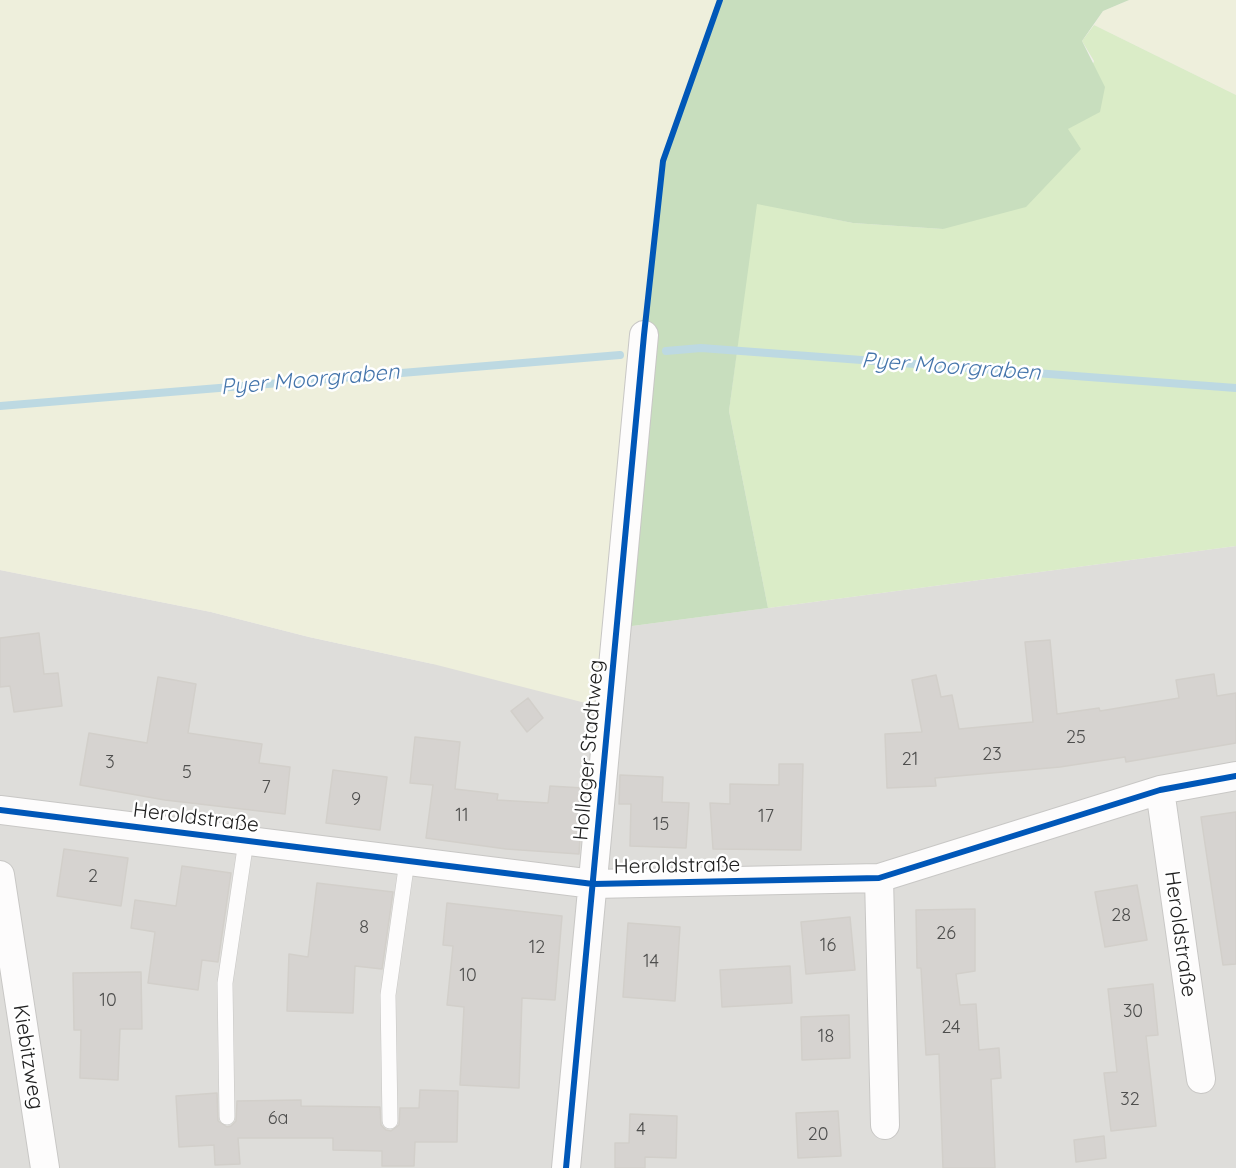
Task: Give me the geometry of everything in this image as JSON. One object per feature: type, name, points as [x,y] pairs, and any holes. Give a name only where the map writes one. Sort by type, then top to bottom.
[{"type":"street","name":"Hollager Stadtweg","points":[[566,1168],[645,335]]},
{"type":"street","name":"Heroldstraße","points":[[0,810],[593,884],[879,878],[1160,790],[1236,776]]},
{"type":"street","name":"Heroldstraße","points":[[1160,790],[1201,1079]]},
{"type":"street","name":"Kiebitzweg","points":[[0,875],[45,1168]]},
{"type":"street","points":[[879,878],[885,1125]]},
{"type":"lane","points":[[227,1117],[225,983],[246,841]]},
{"type":"lane","points":[[390,1121],[388,995],[407,861]]},
{"type":"shaded area","points":[[1236,546],[1236,1168],[0,1168],[0,570],[211,612],[309,637],[433,664],[617,628]]},
{"type":"green space","points":[[0,0],[720,0],[663,161],[609,709],[433,664],[309,637],[211,612],[0,570]]},
{"type":"green space","points":[[720,0],[1129,0],[1103,11],[1082,41],[1105,87],[1100,112],[1068,129],[1081,149],[1026,207],[943,229],[853,223],[757,204],[729,411],[768,608],[617,628],[663,161]]},
{"type":"green space","points":[[1129,0],[1236,0],[1236,95],[1094,25],[1103,11]]},
{"type":"green space","points":[[1094,25],[1236,95],[1236,546],[768,608],[729,411],[756,203],[853,223],[943,229],[1068,129],[1094,61],[1082,41]]},
{"type":"building","points":[[39,633],[44,674],[58,673],[62,706],[14,712],[10,686],[0,687],[0,638]]},
{"type":"building","points":[[1050,640],[1057,714],[1099,708],[1100,711],[1179,698],[1176,680],[1214,674],[1217,696],[1236,693],[1236,743],[1126,762],[1125,757],[1060,767],[935,778],[936,786],[887,788],[885,734],[922,732],[912,680],[936,675],[941,697],[952,695],[959,729],[1033,722],[1025,642]]},
{"type":"building","points":[[158,677],[196,684],[188,733],[262,744],[259,763],[290,767],[285,814],[165,800],[80,785],[89,733],[147,743]]},
{"type":"building","points":[[528,698],[543,718],[527,732],[511,711]]},
{"type":"building","points":[[415,737],[460,742],[455,789],[498,794],[497,800],[548,803],[550,786],[583,788],[579,854],[506,849],[426,838],[433,785],[410,783]]},
{"type":"building","points":[[779,764],[803,764],[801,850],[713,849],[710,803],[730,804],[730,784],[779,785]]},
{"type":"building","points":[[333,770],[387,777],[380,830],[326,823]]},
{"type":"building","points":[[620,775],[663,777],[662,802],[689,803],[686,848],[630,846],[631,804],[619,804]]},
{"type":"building","points":[[1236,812],[1236,964],[1223,965],[1201,817]]},
{"type":"building","points":[[64,849],[128,858],[121,906],[57,896]]},
{"type":"building","points":[[182,866],[231,873],[218,962],[202,960],[198,990],[148,983],[155,932],[131,928],[135,900],[176,906]]},
{"type":"building","points":[[317,883],[393,892],[382,969],[355,966],[353,1013],[287,1011],[289,954],[308,957]]},
{"type":"building","points":[[1137,885],[1147,940],[1105,947],[1095,892]]},
{"type":"building","points":[[447,903],[562,916],[555,1000],[522,998],[519,1088],[460,1085],[464,1007],[447,1005],[453,946],[443,945]]},
{"type":"building","points":[[975,909],[975,971],[956,974],[960,1005],[976,1004],[979,1050],[999,1048],[1001,1078],[991,1079],[995,1168],[943,1168],[939,1054],[926,1055],[921,968],[917,968],[916,910]]},
{"type":"building","points":[[850,917],[855,970],[806,974],[801,922]]},
{"type":"building","points":[[628,923],[680,927],[675,1001],[623,997]]},
{"type":"building","points":[[790,966],[792,1003],[722,1007],[720,970]]},
{"type":"building","points":[[141,972],[142,1029],[120,1029],[118,1080],[80,1078],[81,1030],[74,1030],[73,973]]},
{"type":"building","points":[[1153,984],[1158,1035],[1146,1036],[1156,1126],[1111,1131],[1104,1073],[1117,1072],[1108,989]]},
{"type":"building","points":[[849,1015],[850,1058],[802,1060],[801,1017]]},
{"type":"building","points":[[420,1090],[458,1091],[457,1142],[415,1142],[414,1166],[382,1166],[382,1151],[333,1150],[333,1138],[238,1138],[240,1164],[215,1165],[214,1145],[179,1147],[176,1096],[217,1093],[218,1121],[227,1127],[236,1121],[237,1101],[301,1100],[301,1106],[380,1107],[381,1125],[391,1131],[399,1125],[400,1108],[419,1108]]},
{"type":"building","points":[[838,1111],[841,1156],[798,1158],[796,1113]]},
{"type":"building","points":[[630,1114],[677,1116],[676,1158],[645,1157],[645,1168],[615,1168],[615,1143],[629,1143]]},
{"type":"building","points":[[1104,1136],[1106,1158],[1076,1162],[1074,1140]]},
{"type":"waterway","name":"Pyer Moorgraben","points":[[666,351],[701,348],[1236,388]]},
{"type":"waterway","name":"Pyer Moorgraben","points":[[0,406],[620,355]]},
{"type":"cycle path","points":[[566,1168],[644,335],[663,161],[720,0]]},
{"type":"cycle path","points":[[0,810],[593,884],[879,878],[1160,790],[1236,776]]}]
